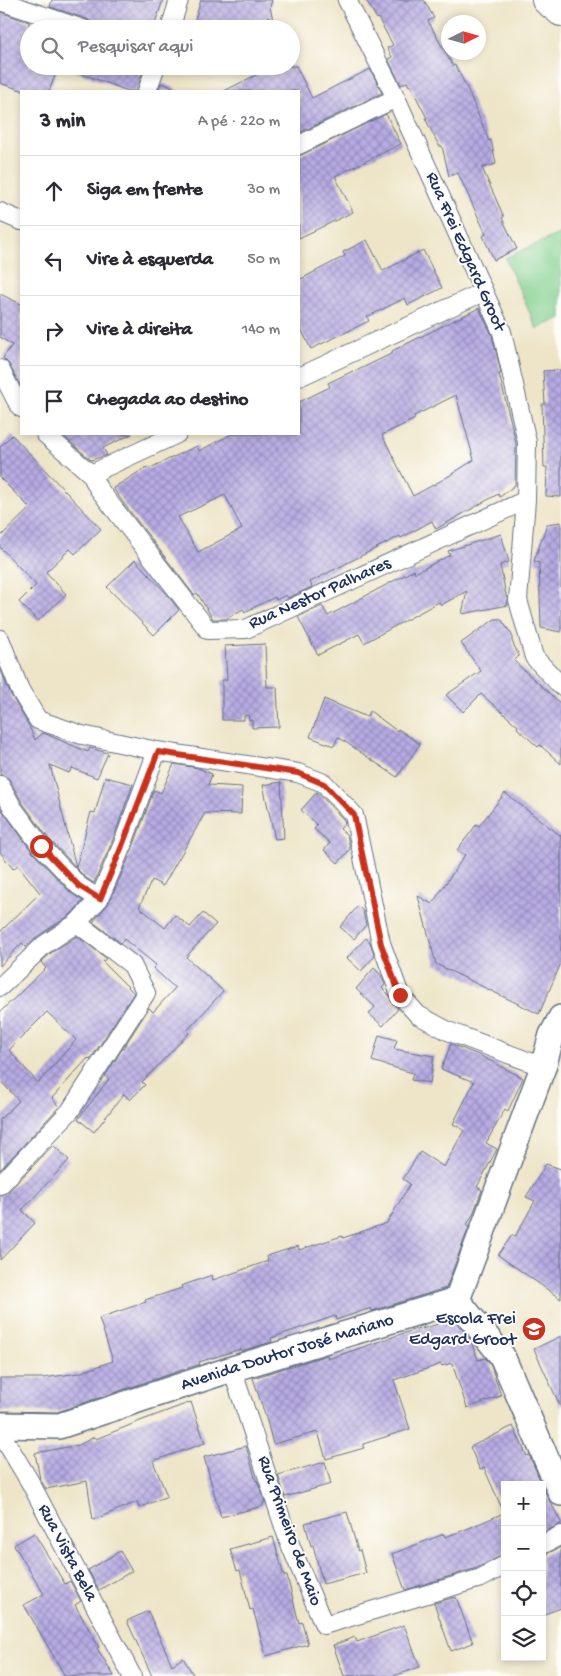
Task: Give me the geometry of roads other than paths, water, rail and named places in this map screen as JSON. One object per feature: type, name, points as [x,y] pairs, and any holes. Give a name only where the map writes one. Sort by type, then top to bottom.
[{"type":"highway","points":[[546,0],[561,12]]},
{"type":"street","points":[[173,20],[179,0]]},
{"type":"street","name":"Rua Frei Edgard Groot","points":[[346,0],[396,98],[502,332],[527,442],[526,500],[518,600],[534,658],[561,686]]},
{"type":"street","points":[[0,1],[57,20]]},
{"type":"street","points":[[147,90],[153,75]]},
{"type":"street","points":[[300,145],[396,98]]},
{"type":"street","points":[[0,212],[20,221]]},
{"type":"street","points":[[300,377],[483,292]]},
{"type":"street","points":[[0,369],[20,406]]},
{"type":"street","name":"Rua Nestor Palhares","points":[[46,435],[90,474],[98,488],[208,630],[246,629],[526,500]]},
{"type":"street","points":[[90,474],[175,435]]},
{"type":"street","points":[[0,639],[20,690],[38,720],[82,735],[158,752],[298,773],[324,784],[354,815],[381,944],[400,995],[418,1015],[448,1031],[553,1046],[457,1300],[502,1356],[561,1493]]},
{"type":"street","points":[[0,987],[44,945],[77,922],[100,899],[158,752]]},
{"type":"street","points":[[0,784],[13,808],[41,846],[79,886],[100,899]]},
{"type":"street","points":[[0,1185],[70,1111],[146,993],[132,965],[77,922]]},
{"type":"street","name":"Avenida Doutor José Mariano","points":[[0,1425],[59,1426],[457,1300]]},
{"type":"street","name":"Rua Primeiro de Maio","points":[[232,1370],[289,1542],[324,1625],[481,1578],[501,1567]]},
{"type":"street","name":"Rua Vista Bela","points":[[0,1432],[30,1482],[132,1676]]},
{"type":"street","points":[[546,1543],[561,1535]]},
{"type":"place","name":"Escola Frei Edgard Groot","points":[[534,1329]]}]
